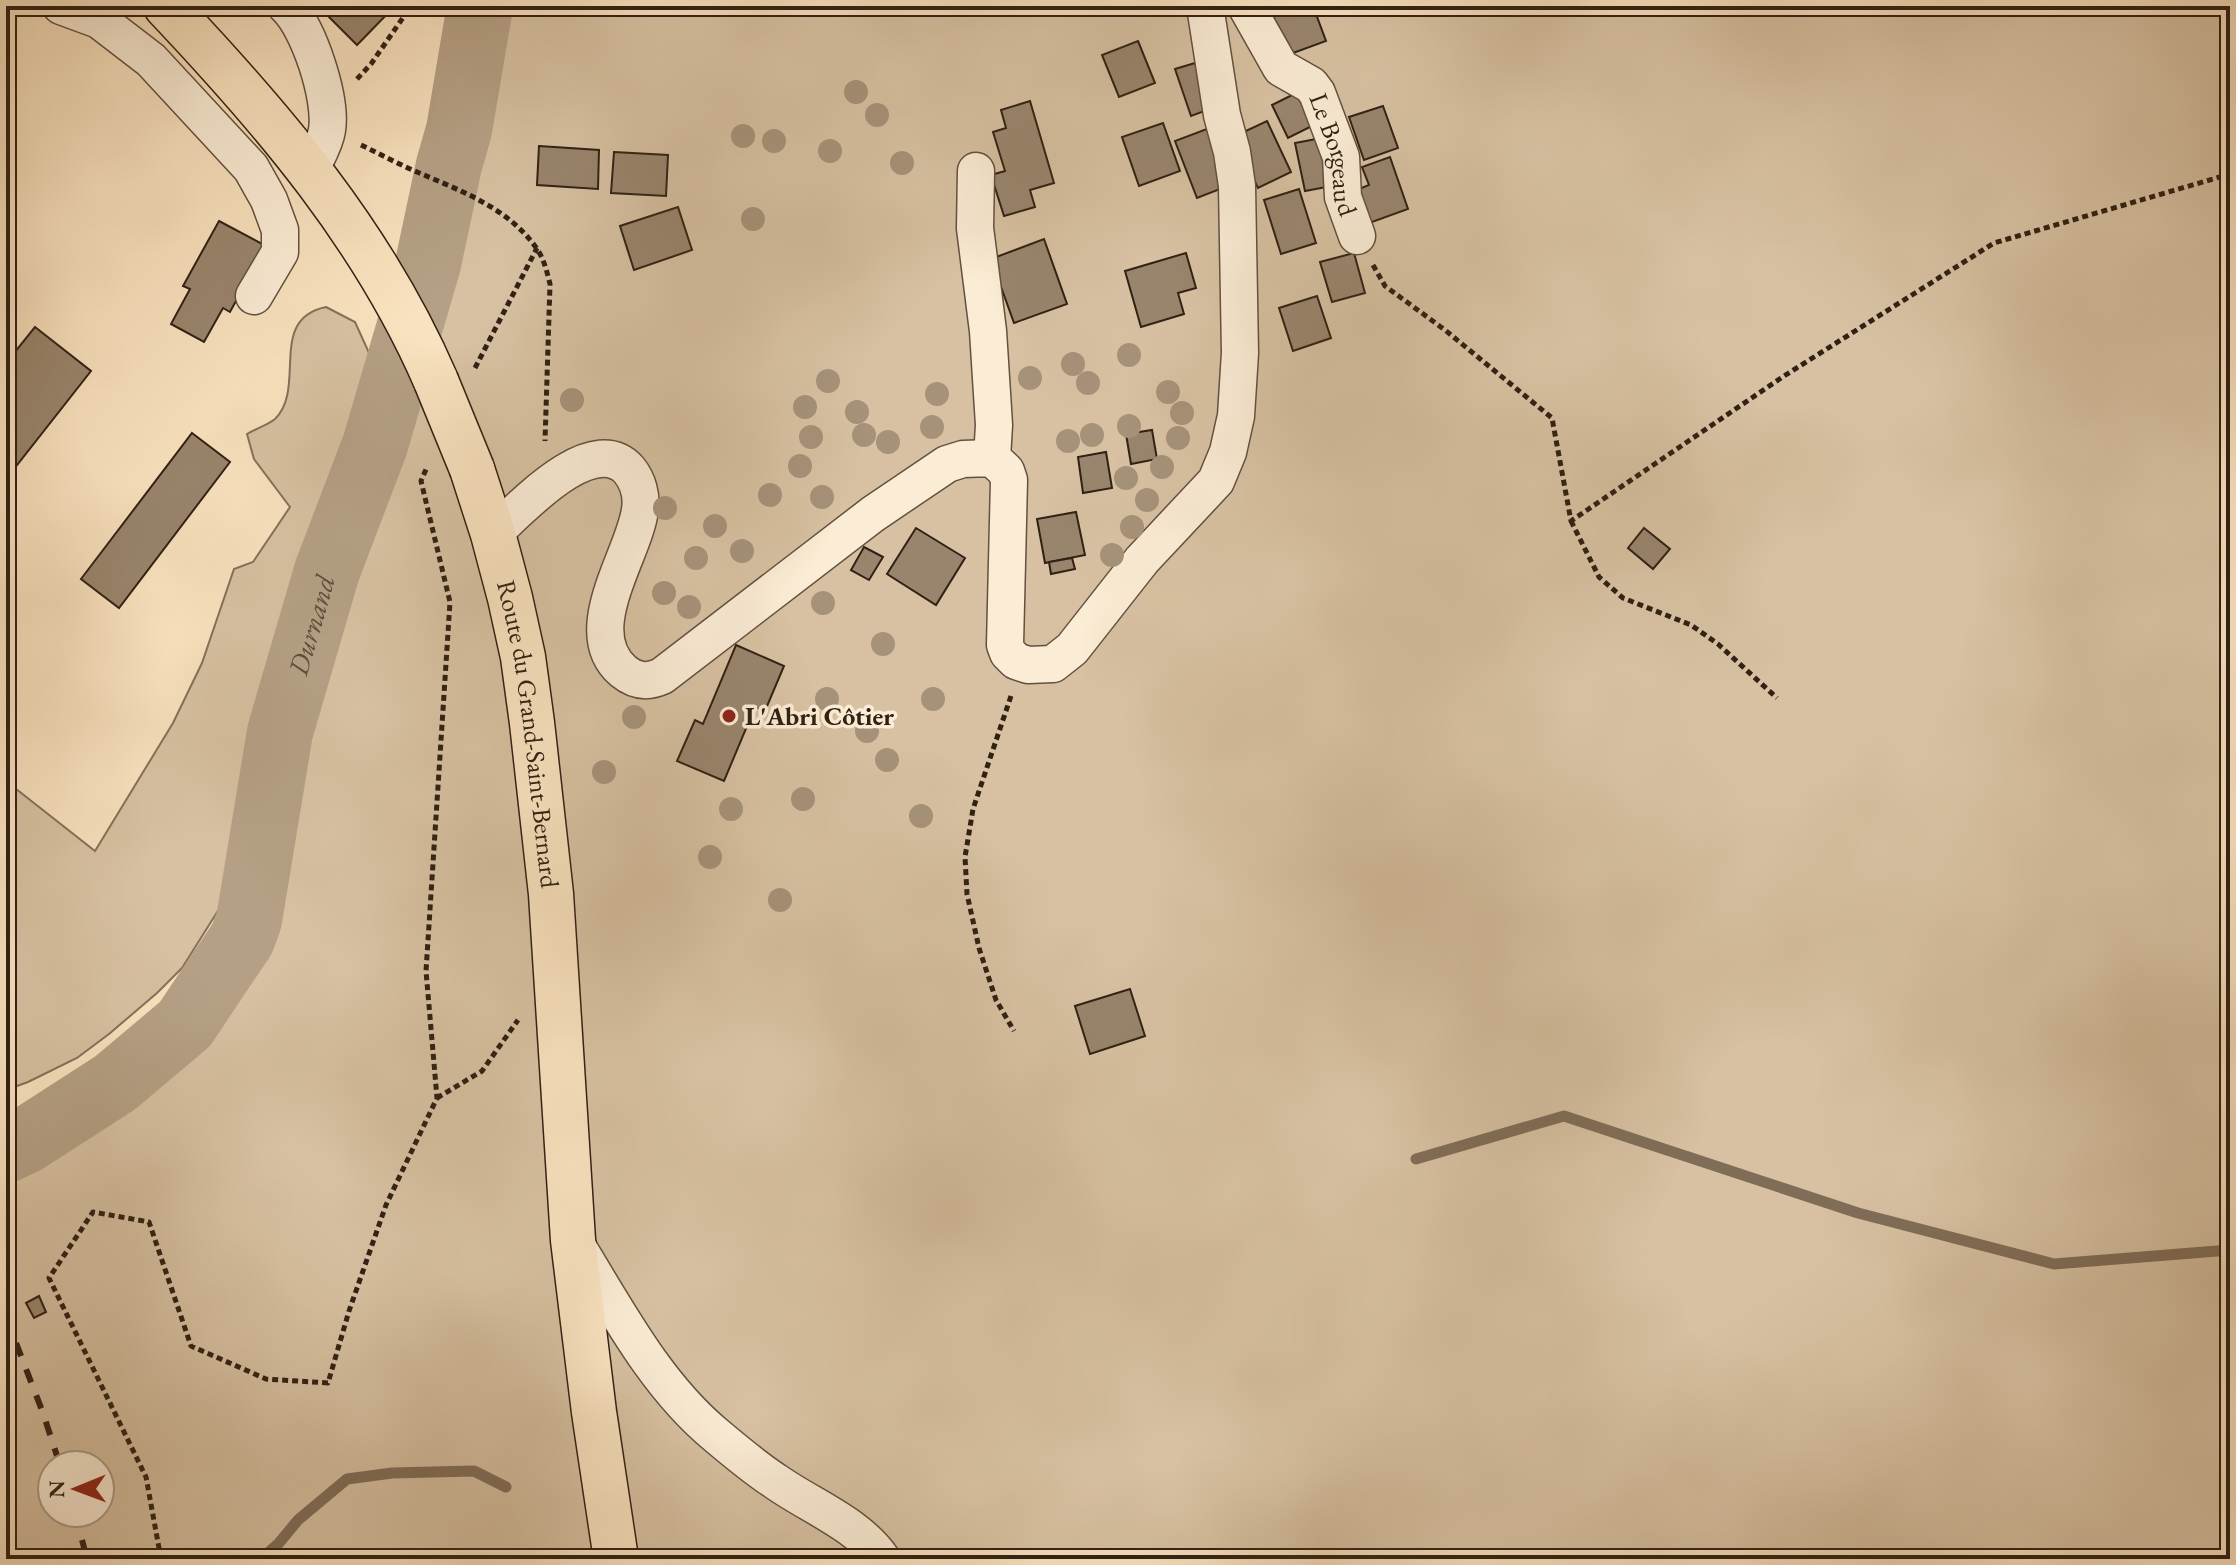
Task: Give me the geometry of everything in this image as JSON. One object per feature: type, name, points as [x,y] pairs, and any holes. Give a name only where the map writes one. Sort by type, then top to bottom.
[{"type":"main road","name":"Route du Grand-Saint-Bernard","points":[[166,6],[278,129],[365,248],[413,331],[436,381],[453,462],[493,534],[523,657],[542,807],[556,966],[573,1240],[616,1559]]},
{"type":"street","points":[[61,6],[116,16],[151,60],[251,168],[269,200],[280,230],[280,252],[254,296]]},
{"type":"street","points":[[286,6],[294,14],[310,47],[326,112],[325,139],[310,171]]},
{"type":"street","points":[[493,534],[543,489],[575,466],[586,461],[612,459],[622,463],[636,479],[640,513],[617,573],[605,629],[611,657],[627,674],[643,681],[653,680],[873,514],[947,464],[963,459],[992,458],[1006,471],[1009,480],[1005,645],[1016,661],[1040,666],[1053,664],[1072,649],[1142,560],[1216,481],[1228,452],[1236,416],[1240,353],[1237,186],[1205,6]]},
{"type":"street","name":"Le Borgeaud","points":[[1246,6],[1281,68],[1311,85],[1317,93],[1341,157],[1343,197],[1357,236]]},
{"type":"street","points":[[976,171],[975,228],[988,331],[994,425],[992,458]]},
{"type":"street","points":[[573,1240],[672,1391],[715,1434],[774,1481],[871,1543],[882,1559]]},
{"type":"path","points":[[411,6],[363,74],[342,89],[326,112],[405,166],[485,202],[517,227],[537,248],[550,284],[543,489]]},
{"type":"path","points":[[1571,521],[1784,376],[1994,243],[2230,174]]},
{"type":"path","points":[[1357,236],[1385,286],[1445,330],[1552,418],[1571,521],[1599,577],[1623,598],[1691,625],[1718,644],[1777,698]]},
{"type":"path","points":[[472,374],[537,248]]},
{"type":"path","points":[[161,1559],[146,1477],[49,1278],[93,1212],[149,1222],[191,1346],[266,1379],[328,1383],[386,1205],[437,1098],[426,971],[450,602],[421,481],[453,462]]},
{"type":"path","points":[[1014,1031],[996,1000],[979,948],[967,894],[965,857],[973,809],[1008,702],[1024,664]]},
{"type":"path","points":[[437,1098],[482,1071],[556,966]]},
{"type":"shaded area","points":[[487,6],[2230,6],[2230,1559],[6,1559],[6,1141],[129,1081],[254,927],[315,564],[403,398],[437,255],[433,247],[437,230],[443,228],[487,42]]},
{"type":"shaded area","points":[[326,307],[355,322],[370,355],[372,386],[362,438],[316,525],[283,618],[280,657],[263,717],[235,860],[221,906],[182,968],[157,993],[77,1058],[6,1090],[6,781],[95,851],[173,723],[202,663],[234,569],[253,562],[290,507],[254,459],[247,434],[275,419],[284,406],[292,340],[298,325],[308,314]]},
{"type":"building","points":[[318,6],[395,6],[357,45]]},
{"type":"building","points":[[1313,6],[1326,41],[1285,56],[1267,7]]},
{"type":"building","points":[[1138,41],[1155,83],[1119,97],[1102,55]]},
{"type":"building","points":[[1195,63],[1210,109],[1191,116],[1175,69]]},
{"type":"building","points":[[1306,88],[1322,121],[1288,138],[1272,105]]},
{"type":"building","points":[[1030,101],[1054,183],[1030,190],[1035,207],[1004,216],[991,175],[1005,171],[993,132],[1006,128],[1001,110]]},
{"type":"building","points":[[1383,106],[1398,148],[1364,160],[1349,117]]},
{"type":"building","points":[[1267,121],[1291,172],[1258,188],[1233,137]]},
{"type":"building","points":[[1163,123],[1180,171],[1139,186],[1122,137]]},
{"type":"building","points":[[1212,127],[1233,184],[1197,198],[1175,141]]},
{"type":"building","points":[[1327,137],[1337,185],[1305,191],[1295,143]]},
{"type":"building","points":[[539,146],[599,150],[598,189],[537,185]]},
{"type":"building","points":[[614,152],[668,155],[666,196],[611,193]]},
{"type":"building","points":[[1390,157],[1408,209],[1361,226],[1349,193],[1369,185],[1362,167]]},
{"type":"building","points":[[1299,189],[1316,243],[1281,254],[1264,200]]},
{"type":"building","points":[[678,207],[692,250],[634,270],[620,226]]},
{"type":"building","points":[[219,221],[266,246],[230,312],[223,308],[204,342],[171,324],[190,289],[183,286]]},
{"type":"building","points":[[1044,239],[1067,304],[1014,323],[991,259]]},
{"type":"building","points":[[1186,253],[1196,288],[1178,293],[1184,314],[1141,327],[1125,271]]},
{"type":"building","points":[[1354,253],[1365,293],[1332,302],[1320,262]]},
{"type":"building","points":[[1317,296],[1331,338],[1293,351],[1279,308]]},
{"type":"building","points":[[35,327],[91,371],[6,479],[6,363]]},
{"type":"building","points":[[1152,430],[1157,459],[1131,464],[1126,434]]},
{"type":"building","points":[[192,433],[230,462],[119,608],[81,579]]},
{"type":"building","points":[[1106,452],[1112,488],[1083,493],[1078,457]]},
{"type":"building","points":[[1076,512],[1085,555],[1045,563],[1037,519]]},
{"type":"building","points":[[916,528],[965,558],[936,605],[887,574]]},
{"type":"building","points":[[1644,528],[1670,549],[1653,569],[1628,548]]},
{"type":"building","points":[[864,547],[883,557],[869,580],[851,570]]},
{"type":"building","points":[[1072,558],[1075,569],[1051,574],[1049,562]]},
{"type":"building","name":"L'Abri Côtier","points":[[736,645],[784,666],[765,711],[755,707],[724,781],[677,761],[695,720],[703,724]]},
{"type":"building","points":[[1130,989],[1145,1036],[1090,1054],[1075,1006]]},
{"type":"building","points":[[39,1296],[46,1312],[34,1318],[26,1303]]},
{"type":"waterway","name":"Durnand","points":[[6,1150],[115,1083],[185,1024],[242,939],[249,920],[280,732],[327,571],[375,445],[428,264],[459,130],[480,6]]},
{"type":"waterway","points":[[1416,1159],[1564,1116],[1858,1213],[2054,1264],[2230,1250]]},
{"type":"waterway","points":[[261,1559],[298,1520],[347,1479],[392,1473],[474,1471],[506,1487]]},
{"type":"railway","points":[[6,1317],[55,1449]]},
{"type":"railway","points":[[79,1529],[87,1559]]},
{"type":"place","name":"L'Abri Côtier","points":[[729,716]]}]
